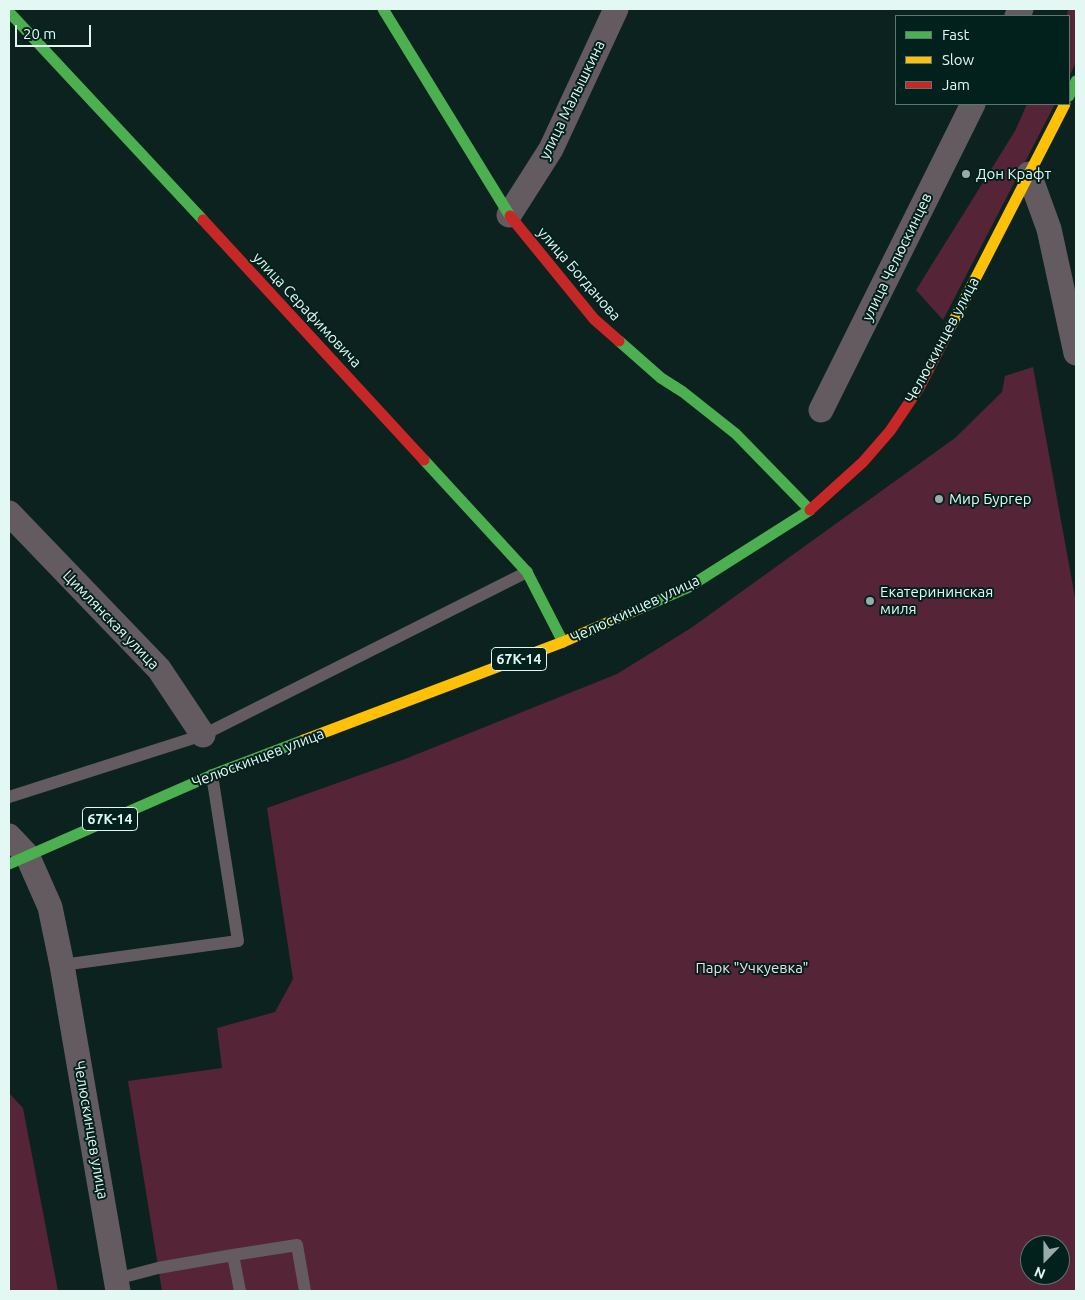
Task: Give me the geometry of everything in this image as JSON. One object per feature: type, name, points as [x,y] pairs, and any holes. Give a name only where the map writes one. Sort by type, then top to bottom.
[{"type":"main road","name":"улица Богданова","points":[[383,9],[509,215],[594,319],[661,378],[683,392],[736,434],[810,510]]},
{"type":"main road","name":"улица Серафимовича","points":[[9,12],[102,110],[528,572],[563,642]]},
{"type":"main road","points":[[1070,94],[1076,81]]},
{"type":"main road","name":"Челюскинцев улица","points":[[18,860],[212,775],[563,642],[687,588],[810,510],[863,462],[890,431],[920,388],[1064,105]]},
{"type":"street","name":"улица Малышкина","points":[[509,215],[551,149],[616,9]]},
{"type":"street","name":"улица Челюскинцев","points":[[821,410],[974,105]]},
{"type":"street","points":[[1029,174],[1049,229],[1076,353]]},
{"type":"street","name":"Цимлянская улица","points":[[9,513],[159,670],[203,735]]},
{"type":"street","points":[[9,836],[18,860]]},
{"type":"street","name":"Челюскинцев улица","points":[[18,860],[50,907],[62,965],[117,1285]]},
{"type":"lane","points":[[9,797],[203,735],[528,572]]},
{"type":"lane","points":[[62,965],[238,942],[212,775]]},
{"type":"lane","points":[[117,1285],[158,1268],[297,1244],[305,1291]]},
{"type":"lane","points":[[234,1255],[240,1291]]},
{"type":"green space","points":[[1069,9],[1076,9],[1076,62],[1070,75],[1070,15],[1066,15]]},
{"type":"green space","points":[[1027,105],[1054,105],[943,320],[916,290],[1015,131]]},
{"type":"green space","name":"Парк \"Учкуевка\"","points":[[1033,367],[1076,603],[1076,1291],[162,1291],[128,1081],[222,1068],[217,1028],[275,1012],[293,979],[267,808],[405,759],[617,674],[691,628],[955,438],[1002,392],[1005,376]]},
{"type":"green space","points":[[9,1093],[23,1108],[58,1291],[9,1291]]},
{"type":"traffic: fast","points":[[383,9],[510,216]]},
{"type":"traffic: fast","points":[[9,12],[203,220]]},
{"type":"traffic: fast","points":[[1070,94],[1076,81]]},
{"type":"traffic: fast","points":[[619,341],[661,378],[683,392],[736,434],[810,510],[687,588],[641,608]]},
{"type":"traffic: fast","points":[[424,460],[527,572],[563,642]]},
{"type":"traffic: fast","points":[[9,864],[212,775],[304,740]]},
{"type":"traffic: slow","points":[[949,330],[1064,105]]},
{"type":"traffic: slow","points":[[304,740],[563,642],[641,608]]},
{"type":"traffic: jam","points":[[510,216],[594,319],[619,341]]},
{"type":"traffic: jam","points":[[203,220],[424,460]]},
{"type":"traffic: jam","points":[[810,510],[863,462],[890,431],[919,388],[949,330]]},
{"type":"place","name":"Дон Крафт","points":[[966,174]]},
{"type":"place","name":"Мир Бургер","points":[[939,499]]},
{"type":"place","name":"Екатерининская миля","points":[[870,601]]}]
